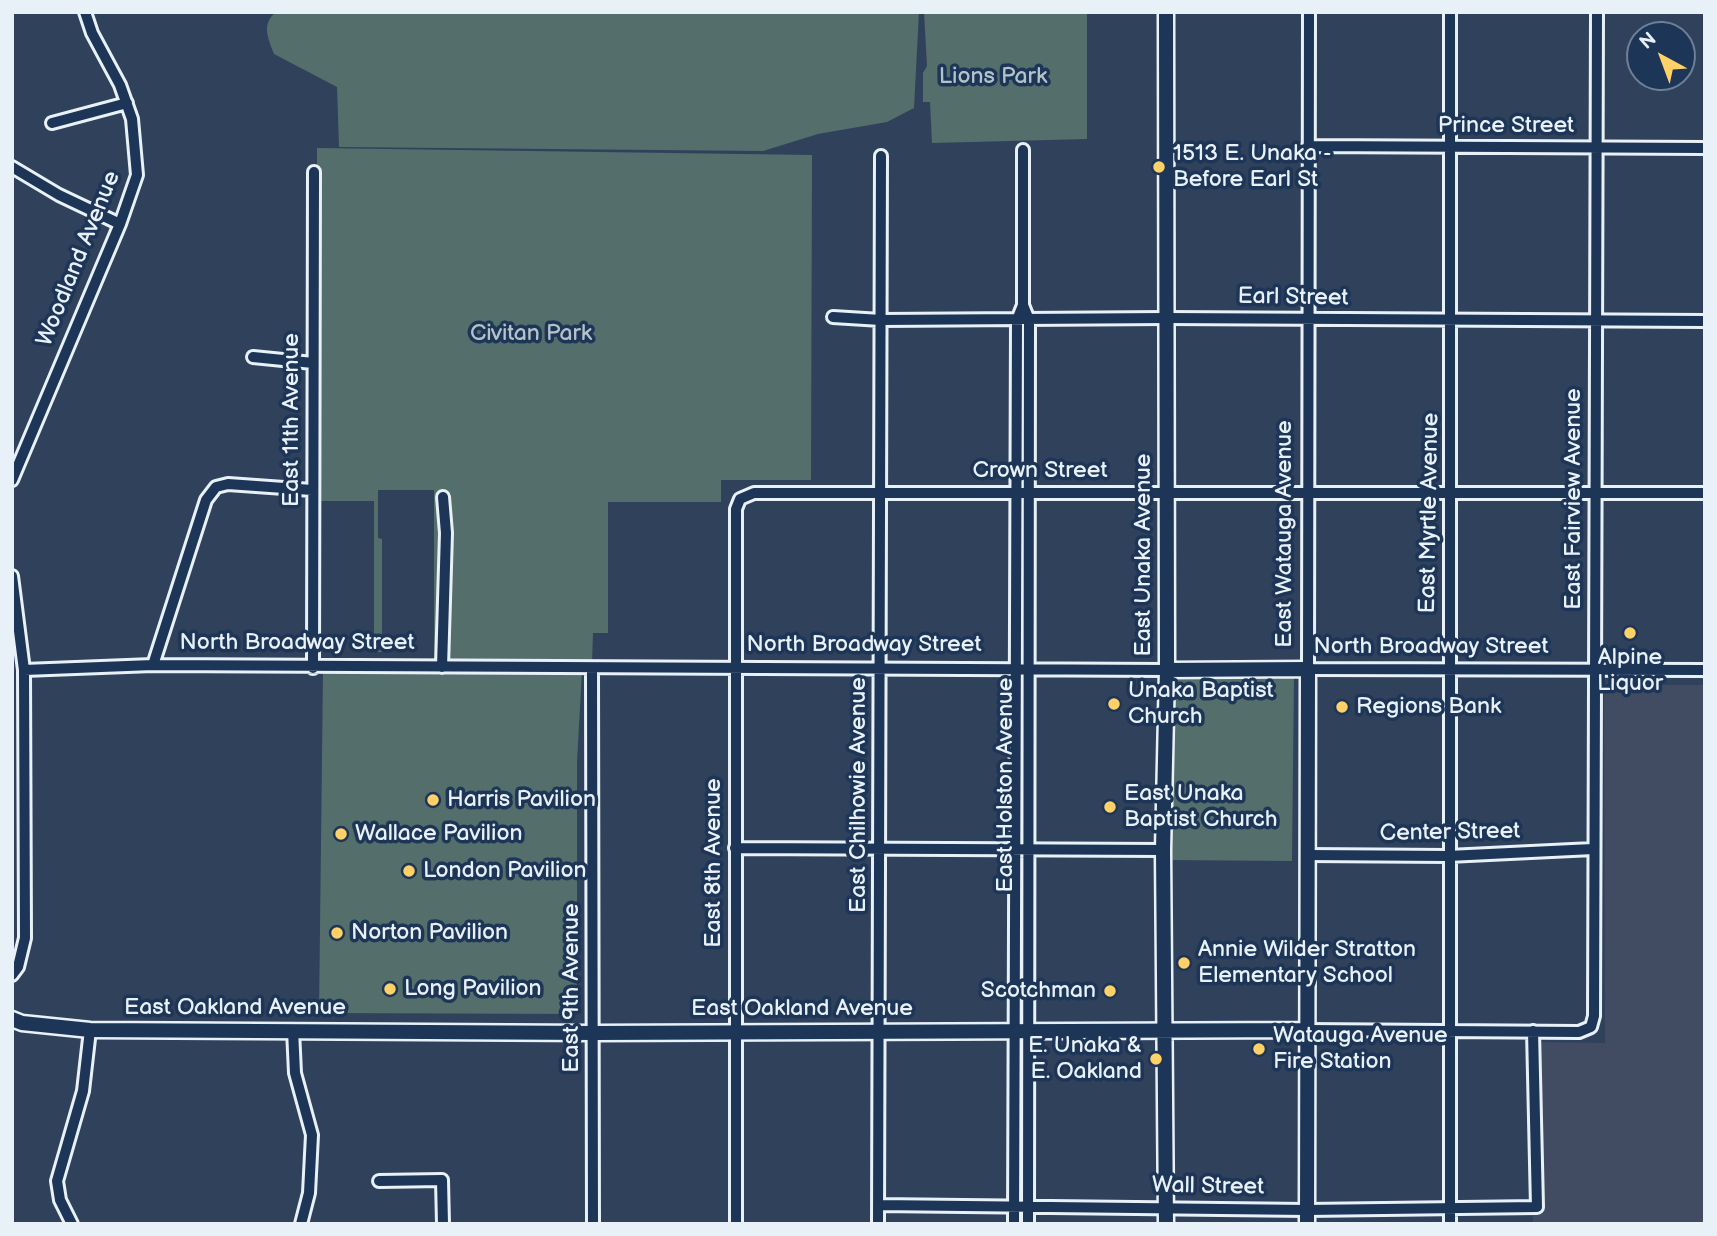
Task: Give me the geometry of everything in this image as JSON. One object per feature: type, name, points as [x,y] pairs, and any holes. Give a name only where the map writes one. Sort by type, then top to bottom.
[{"type":"main road","name":"East Unaka Avenue","points":[[1166,12],[1167,670],[1163,850],[1166,1224]]},
{"type":"main road","name":"North Broadway Street","points":[[1167,670],[1308,669]]},
{"type":"main road","name":"East Watauga Avenue","points":[[1307,1217],[1308,669]]},
{"type":"main road","name":"East Oakland Avenue","points":[[12,1019],[22,1023],[90,1030],[879,1033],[1307,1030]]},
{"type":"street","name":"Woodland Avenue","points":[[12,480],[120,224],[137,175],[135,132],[127,103],[92,33],[85,12]]},
{"type":"street","name":"East Watauga Avenue","points":[[1308,669],[1309,12]]},
{"type":"street","name":"East Myrtle Avenue","points":[[1450,12],[1450,1224]]},
{"type":"street","name":"East Fairview Avenue","points":[[1591,1027],[1594,1016],[1597,12]]},
{"type":"street","points":[[52,123],[127,103]]},
{"type":"street","name":"Prince Street","points":[[1308,146],[1705,148]]},
{"type":"street","name":"East Holston Avenue","points":[[1023,150],[1021,848],[1022,1030],[1028,1224]]},
{"type":"street","name":"East Chilhowie Avenue","points":[[878,1224],[881,156]]},
{"type":"street","points":[[12,167],[59,195],[120,224]]},
{"type":"street","name":"East 11th Avenue","points":[[313,667],[314,172]]},
{"type":"street","name":"Earl Street","points":[[833,317],[881,320],[1166,318],[1705,321]]},
{"type":"street","points":[[253,356],[313,363]]},
{"type":"street","points":[[153,665],[206,500],[216,487],[228,484],[312,490]]},
{"type":"street","name":"Crown Street","points":[[737,503],[754,493],[1705,493]]},
{"type":"street","points":[[442,667],[446,533],[443,497]]},
{"type":"street","name":"East 8th Avenue","points":[[736,1224],[737,503]]},
{"type":"street","points":[[12,576],[24,670],[25,938],[15,971]]},
{"type":"street","name":"North Broadway Street","points":[[24,670],[153,665],[1167,670]]},
{"type":"street","name":"East 9th Avenue","points":[[592,667],[593,1224]]},
{"type":"street","name":"North Broadway Street","points":[[1308,669],[1705,670]]},
{"type":"street","points":[[735,848],[1163,850]]},
{"type":"street","name":"Center Street","points":[[1307,855],[1448,856],[1593,849]]},
{"type":"street","name":"East Oakland Avenue","points":[[1307,1030],[1579,1032],[1591,1027]]},
{"type":"street","points":[[72,1224],[60,1200],[57,1181],[83,1091],[90,1030]]},
{"type":"street","points":[[293,1030],[295,1073],[312,1135],[309,1193],[301,1224]]},
{"type":"street","name":"East Holston Avenue","points":[[1014,1224],[1022,1030]]},
{"type":"street","name":"Wall Street","points":[[878,1205],[1166,1208],[1307,1217],[1537,1207],[1533,1031]]},
{"type":"street","points":[[379,1181],[442,1180],[443,1224]]},
{"type":"shaded area","points":[[1604,685],[1705,685],[1705,1224],[1533,1224],[1530,1042],[1605,1043]]},
{"type":"green space","points":[[276,12],[919,12],[914,108],[887,122],[818,134],[763,151],[339,147],[337,87],[274,54],[267,26]]},
{"type":"green space","name":"Lions Park","points":[[924,12],[1087,12],[1087,139],[932,143],[930,102],[923,102],[923,73],[927,66]]},
{"type":"green space","name":"Civitan Park","points":[[317,148],[812,155],[811,480],[721,480],[721,502],[608,502],[608,633],[593,633],[592,663],[434,663],[434,490],[378,490],[378,538],[382,539],[382,652],[374,652],[374,501],[317,501]]},
{"type":"green space","points":[[323,671],[582,671],[577,762],[577,1014],[319,1013]]},
{"type":"green space","points":[[1168,677],[1294,677],[1292,861],[1167,860]]},
{"type":"place","name":"1513 E. Unaka - Before Earl St","points":[[1159,167]]},
{"type":"place","name":"Alpine Liquor","points":[[1630,633]]},
{"type":"place","name":"Unaka Baptist Church","points":[[1114,704]]},
{"type":"place","name":"Regions Bank","points":[[1342,707]]},
{"type":"place","name":"Harris Pavilion","points":[[433,800]]},
{"type":"place","name":"East Unaka Baptist Church","points":[[1110,807]]},
{"type":"place","name":"Wallace Pavilion","points":[[341,834]]},
{"type":"place","name":"London Pavilion","points":[[409,871]]},
{"type":"place","name":"Norton Pavilion","points":[[337,933]]},
{"type":"place","name":"Annie Wilder Stratton Elementary School","points":[[1184,963]]},
{"type":"place","name":"Long Pavilion","points":[[390,989]]},
{"type":"place","name":"Scotchman","points":[[1110,991]]},
{"type":"place","name":"Watauga Avenue Fire Station","points":[[1259,1049]]},
{"type":"place","name":"E. Unaka & E. Oakland","points":[[1156,1059]]}]
